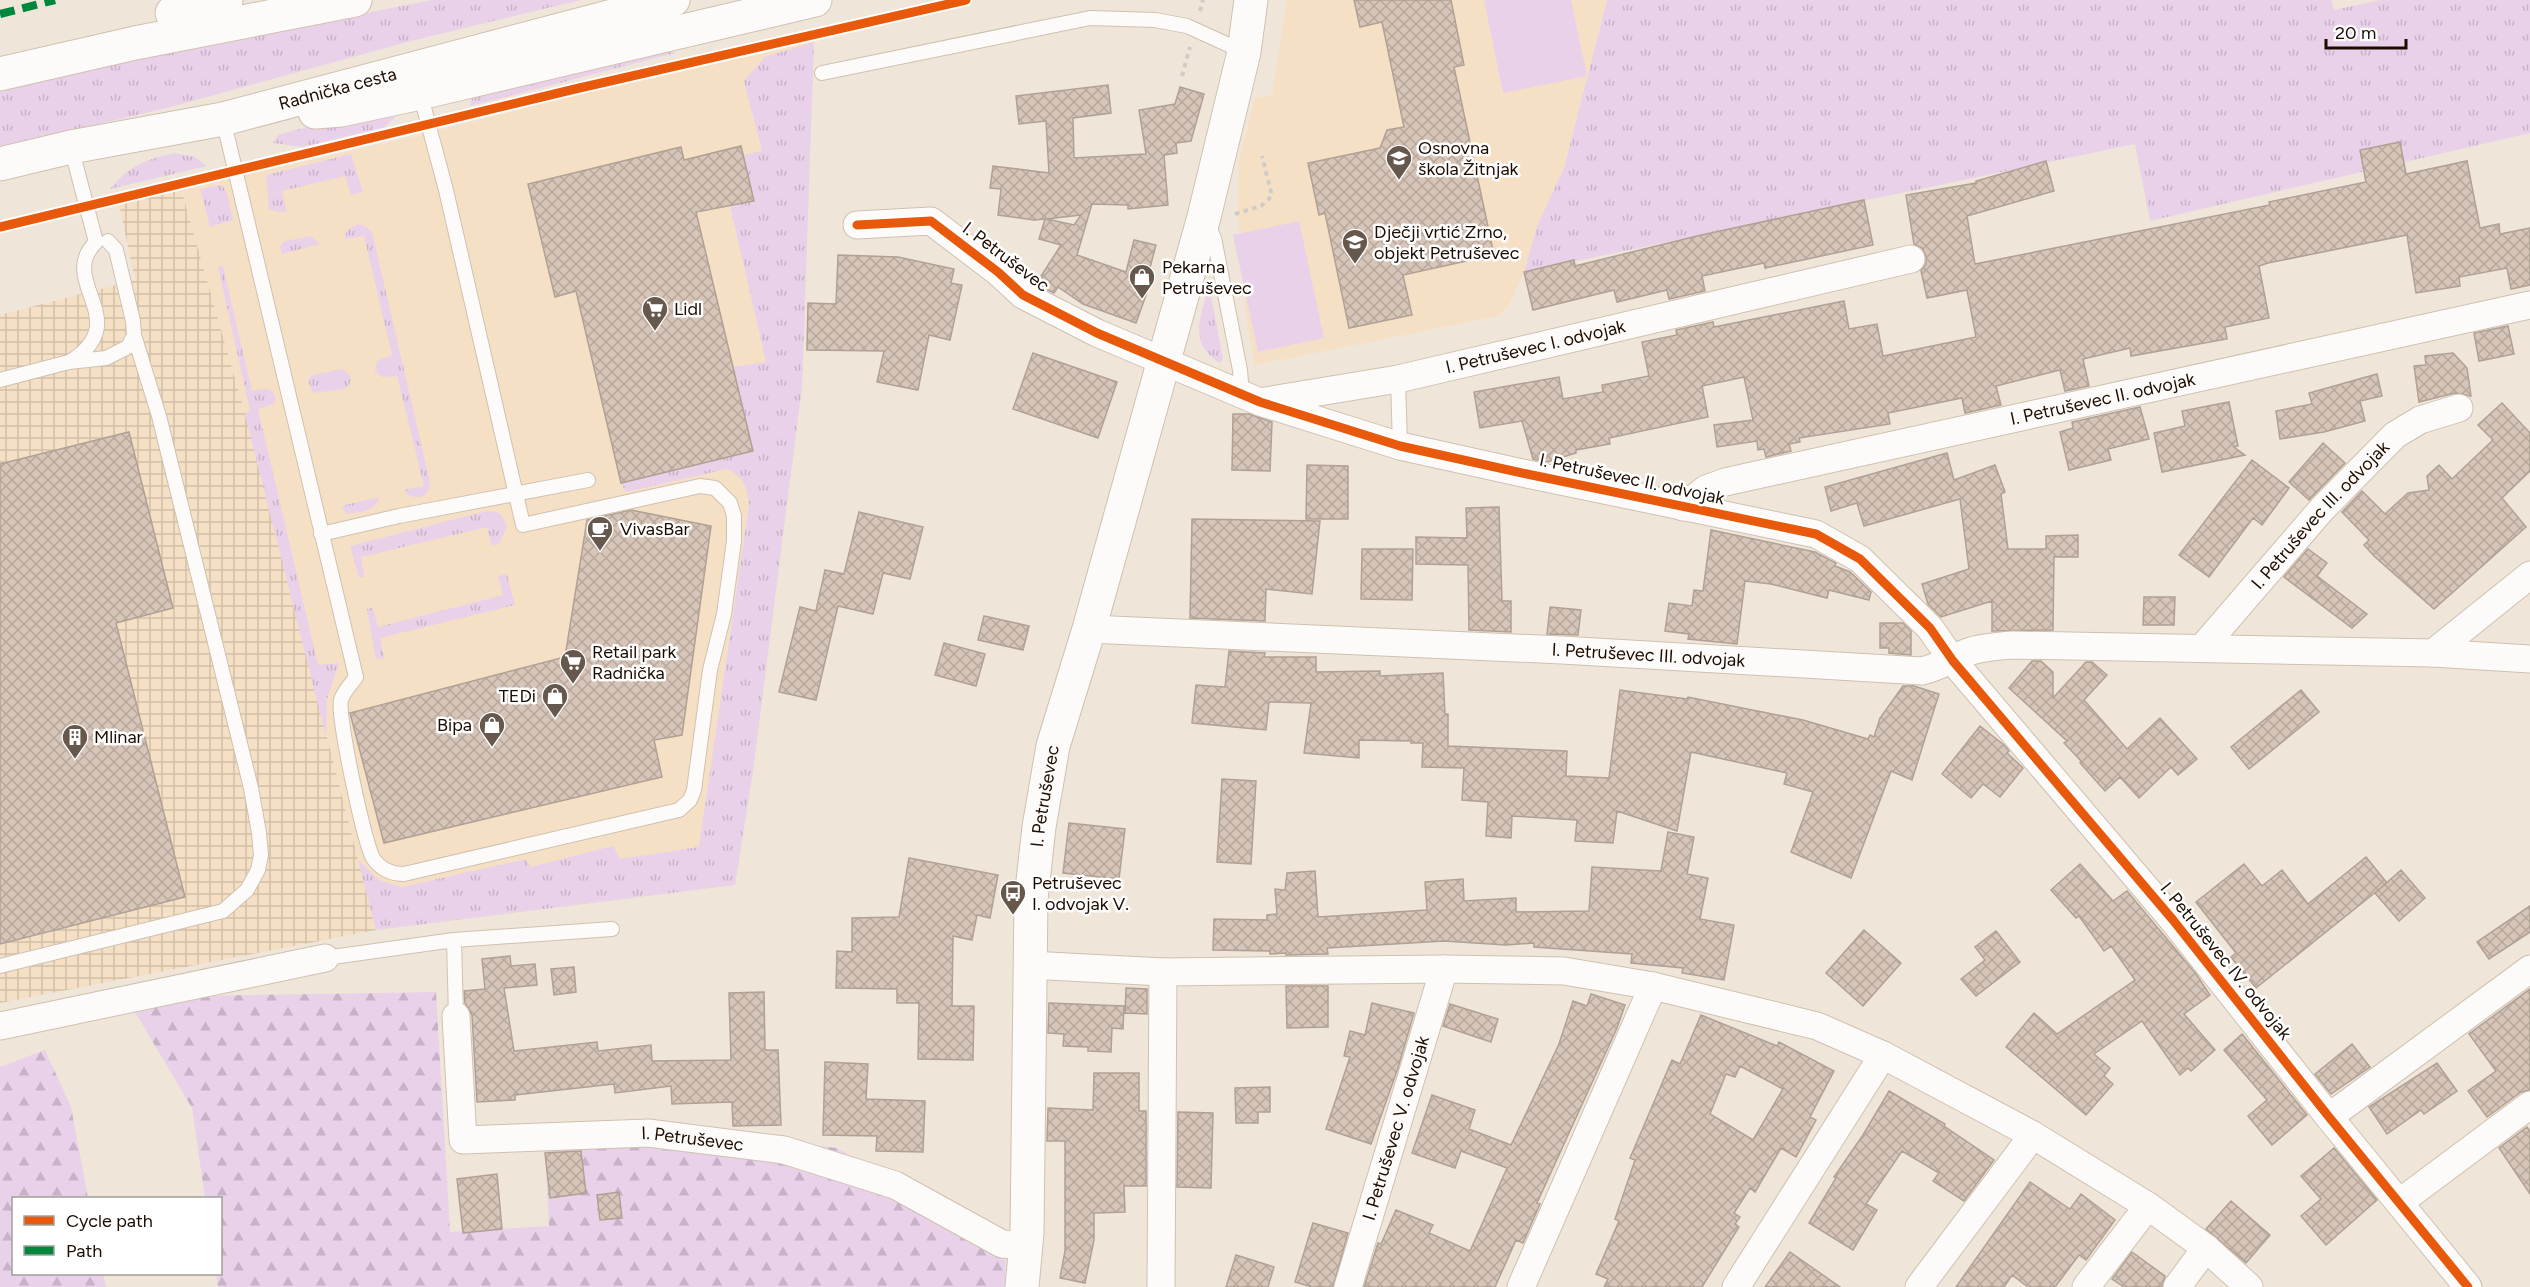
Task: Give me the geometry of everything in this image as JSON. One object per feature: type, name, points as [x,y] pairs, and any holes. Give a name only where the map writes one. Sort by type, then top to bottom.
[{"type":"main road","points":[[8,72],[68,46],[118,28],[226,0]]},
{"type":"main road","points":[[8,72],[135,43],[355,0]]},
{"type":"main road","name":"Radnička cesta","points":[[0,164],[71,147],[223,118],[673,0]]},
{"type":"main road","points":[[223,118],[341,110],[815,0]]},
{"type":"main road","name":"I. Petruševec","points":[[1022,1287],[1026,1246],[1030,899],[1039,827],[1053,746],[1089,629],[1163,360],[1216,218],[1251,0]]},
{"type":"street","name":"I. Petruševec","points":[[857,225],[931,221],[1023,295],[1097,333],[1163,360]]},
{"type":"street","name":"I. Petruševec I. odvojak","points":[[1251,399],[1398,379],[1911,259]]},
{"type":"street","name":"I. Petruševec II. odvojak","points":[[1683,507],[1706,489],[1725,482],[2530,304]]},
{"type":"street","points":[[1163,360],[1251,399]]},
{"type":"street","name":"I. Petruševec II. odvojak","points":[[1251,399],[1400,446],[1816,534],[1860,560],[1930,628],[1953,661]]},
{"type":"street","name":"I. Petruševec III. odvojak","points":[[2202,648],[2322,510],[2395,435],[2420,420],[2459,408]]},
{"type":"street","points":[[2433,653],[2530,575]]},
{"type":"street","name":"I. Petruševec III. odvojak","points":[[1089,629],[1550,650],[1922,671],[1953,661],[1978,649],[2014,645],[2433,653],[2530,659]]},
{"type":"street","name":"I. Petruševec IV. odvojak","points":[[1953,661],[2173,920],[2329,1117],[2468,1287]]},
{"type":"street","points":[[0,1026],[325,958]]},
{"type":"street","points":[[1029,965],[1163,972],[1444,969],[1564,971],[1653,986],[1817,1026],[1883,1055],[2033,1135],[2148,1206],[2206,1248],[2249,1287]]},
{"type":"street","name":"I. Petruševec V. odvojak","points":[[1348,1287],[1444,969]]},
{"type":"street","points":[[2329,1117],[2530,969]]},
{"type":"street","points":[[1161,1287],[1163,972]]},
{"type":"street","points":[[1521,1287],[1653,986]]},
{"type":"street","name":"I. Petruševec","points":[[456,1016],[463,1140],[648,1134],[784,1150],[895,1185],[1002,1244],[1026,1246]]},
{"type":"street","points":[[1736,1287],[1883,1055]]},
{"type":"street","points":[[2400,1202],[2530,1105]]},
{"type":"street","points":[[1919,1287],[2033,1135]]},
{"type":"street","points":[[2086,1287],[2148,1206]]},
{"type":"street","points":[[2177,1287],[2206,1248]]},
{"type":"lane","points":[[822,73],[1090,18],[1155,20],[1187,26],[1244,52]]},
{"type":"lane","points":[[223,118],[253,236],[356,677],[341,699],[341,719],[364,832],[374,858],[384,869],[393,874],[404,874],[679,810],[690,800],[694,790],[710,670],[724,614],[734,541],[734,516],[730,503],[715,488],[700,486],[523,525],[446,190],[420,93]]},
{"type":"lane","points":[[0,966],[223,911],[247,890],[258,870],[261,855],[251,788],[159,416],[134,335],[116,250],[102,241],[71,147]]},
{"type":"lane","points":[[1216,218],[1214,238],[1240,370],[1251,399]]},
{"type":"lane","points":[[69,362],[85,351],[97,333],[97,322],[83,263],[87,250],[102,241]]},
{"type":"lane","points":[[0,380],[69,362],[114,356],[128,347],[134,335]]},
{"type":"lane","points":[[1398,379],[1400,446]]},
{"type":"lane","points":[[321,534],[588,480]]},
{"type":"lane","points":[[325,958],[454,940],[612,928]]},
{"type":"lane","points":[[454,940],[456,1016]]},
{"type":"path","points":[[1216,218],[1261,206],[1272,196],[1262,156]]},
{"type":"shaded area","name":"Osnovna škola Žitnjak","points":[[1287,0],[1607,0],[1564,168],[1538,224],[1524,272],[1510,303],[1499,316],[1255,365],[1246,316],[1238,212],[1239,161],[1255,98],[1272,96]]},
{"type":"shaded area","points":[[814,32],[802,386],[753,771],[735,885],[376,930],[245,414],[181,189],[418,136]]},
{"type":"shaded area","points":[[181,189],[245,414],[376,930],[0,1003],[0,315],[135,280],[119,204]]},
{"type":"green space","points":[[432,0],[581,0],[411,41],[167,108],[0,147],[0,91],[164,53]]},
{"type":"green space","points":[[1484,0],[1571,0],[1587,76],[1503,93]]},
{"type":"green space","points":[[1607,0],[2331,0],[2334,10],[2380,0],[2530,0],[2530,133],[2150,221],[2135,144],[1524,272],[1538,224],[1564,168]]},
{"type":"green space","points":[[814,42],[802,386],[753,771],[735,885],[376,930],[358,860],[379,880],[402,887],[526,859],[530,867],[613,846],[620,859],[699,847],[749,505],[747,493],[741,479],[727,469],[626,492],[621,483],[733,367],[766,362],[730,206],[754,201],[743,155],[762,151],[744,81],[765,57]]},
{"type":"green space","points":[[656,50],[675,53],[470,106],[473,95]]},
{"type":"green space","points":[[379,112],[395,117],[385,127],[303,147],[273,143],[278,135],[358,113]]},
{"type":"green space","points":[[174,153],[195,157],[207,166],[110,189],[131,169],[155,158]]},
{"type":"green space","points":[[351,154],[363,192],[351,195],[345,176],[282,191],[287,212],[269,209],[266,175]]},
{"type":"green space","points":[[222,185],[227,193],[233,220],[210,227],[200,189]]},
{"type":"green space","points":[[1299,221],[1324,338],[1258,352],[1233,235]]},
{"type":"green space","points":[[358,224],[372,232],[430,482],[426,494],[420,497],[408,495],[404,490],[424,486],[397,376],[382,377],[375,371],[377,361],[392,355],[364,236],[345,239],[346,231]]},
{"type":"green space","points":[[311,236],[320,244],[282,254],[280,246],[285,241]]},
{"type":"green space","points":[[223,266],[252,391],[270,390],[275,395],[276,400],[273,404],[258,409],[318,665],[339,663],[327,699],[326,736],[245,414],[250,410],[218,267]]},
{"type":"green space","points":[[1209,286],[1223,359],[1220,363],[1203,347],[1200,338],[1200,318]]},
{"type":"green space","points":[[343,369],[351,377],[349,386],[344,389],[313,393],[308,380],[312,375]]},
{"type":"green space","points":[[379,497],[374,506],[362,512],[347,514],[341,506]]},
{"type":"green space","points":[[493,511],[501,514],[507,527],[499,543],[492,546],[487,527],[361,557],[364,576],[359,578],[350,546]]},
{"type":"green space","points":[[507,574],[515,605],[380,638],[384,658],[376,659],[367,609],[373,608],[378,627],[503,595],[498,576]]},
{"type":"green space","points":[[436,992],[450,1232],[549,1226],[545,1150],[651,1124],[836,1148],[1006,1235],[1005,1287],[218,1287],[216,1275],[222,1275],[222,1197],[205,1197],[192,1108],[126,997]]},
{"type":"green space","points":[[45,1050],[71,1107],[88,1197],[12,1197],[12,1275],[103,1275],[106,1287],[0,1287],[0,1067]]},
{"type":"building","points":[[1354,0],[1451,0],[1464,65],[1454,67],[1494,255],[1403,275],[1412,315],[1349,328],[1325,213],[1319,215],[1308,163],[1380,148],[1387,130],[1404,127],[1382,22],[1360,27]]},
{"type":"building","points":[[1108,85],[1111,113],[1073,118],[1074,158],[1146,154],[1139,110],[1175,104],[1180,87],[1204,94],[1191,141],[1176,143],[1177,153],[1164,155],[1168,205],[1128,209],[1128,205],[1092,204],[1089,214],[1077,255],[1126,272],[1134,240],[1156,245],[1147,279],[1151,281],[1136,323],[1083,304],[1058,287],[1054,293],[1036,284],[1061,245],[1039,239],[1045,219],[1034,220],[998,215],[1001,189],[990,188],[993,166],[1049,173],[1046,121],[1019,124],[1016,96]],"holes":[[[1081,215],[1074,225],[1047,219]]]},
{"type":"building","points":[[2400,142],[2406,174],[2467,161],[2480,228],[2499,224],[2500,234],[2530,228],[2530,285],[2511,289],[2507,268],[2459,277],[2460,286],[2416,293],[2407,235],[2268,263],[2259,266],[2269,318],[2225,327],[2227,339],[2131,356],[2130,348],[2083,359],[2089,386],[2065,391],[2060,370],[1996,386],[2001,405],[1965,413],[1962,398],[1888,413],[1890,424],[1799,438],[1800,442],[1789,444],[1791,451],[1766,457],[1764,449],[1758,450],[1757,441],[1717,447],[1714,425],[1753,420],[1744,377],[1702,386],[1708,417],[1609,438],[1610,444],[1576,450],[1576,453],[1547,462],[1533,459],[1522,421],[1480,428],[1474,392],[1559,377],[1563,399],[1603,392],[1602,385],[1649,376],[1642,342],[1677,335],[1676,330],[1713,322],[1714,327],[1844,301],[1849,329],[1877,324],[1883,356],[1976,337],[1967,290],[1927,298],[1921,271],[1926,264],[1926,256],[1922,248],[1914,244],[1906,195],[1976,183],[1976,181],[2046,161],[2054,191],[1967,216],[1975,264],[2270,205],[2269,202],[2366,182],[2360,150]]},
{"type":"building","name":"Lidl","points":[[741,146],[754,201],[696,212],[753,451],[621,483],[576,291],[555,297],[528,184],[681,147],[684,160]]},
{"type":"building","points":[[1864,200],[1873,245],[1765,268],[1764,263],[1702,276],[1705,291],[1669,299],[1667,290],[1617,302],[1614,290],[1533,310],[1524,272],[1574,260],[1575,266],[1697,236]]},
{"type":"building","points":[[838,255],[898,257],[954,269],[951,283],[962,285],[950,340],[929,335],[918,390],[877,382],[884,351],[807,350],[808,303],[836,304]]},
{"type":"building","points":[[2508,326],[2514,354],[2479,361],[2474,333]]},
{"type":"building","points":[[1033,353],[1117,382],[1098,438],[1013,409]]},
{"type":"building","points":[[2453,353],[2467,368],[2471,396],[2455,393],[2419,402],[2414,366],[2426,365],[2425,356]]},
{"type":"building","points":[[2377,374],[2382,396],[2360,401],[2365,421],[2324,432],[2280,439],[2276,411],[2312,404],[2309,393]]},
{"type":"building","points":[[2229,402],[2238,446],[2234,447],[2245,455],[2162,472],[2154,433],[2185,426],[2182,411]]},
{"type":"building","points":[[2502,403],[2530,433],[2530,471],[2502,498],[2526,527],[2434,609],[2375,557],[2364,545],[2369,540],[2342,512],[2362,491],[2385,514],[2408,493],[2429,490],[2427,476],[2439,465],[2452,479],[2493,440],[2478,425]]},
{"type":"building","points":[[2140,407],[2149,439],[2108,449],[2111,460],[2069,470],[2060,432],[2073,428],[2072,422]]},
{"type":"building","points":[[1233,414],[1249,414],[1272,422],[1270,471],[1232,470]]},
{"type":"building","name":"Mlinar","points":[[129,432],[173,608],[116,623],[185,897],[0,944],[0,464]]},
{"type":"building","points":[[2323,443],[2345,463],[2309,500],[2289,482]]},
{"type":"building","points":[[1947,453],[1954,480],[1995,465],[2005,492],[2001,494],[2008,549],[2046,549],[2046,536],[2078,535],[2078,557],[2054,557],[2053,630],[1992,631],[1992,601],[1941,617],[1928,604],[1922,584],[1969,569],[1960,499],[1864,526],[1857,503],[1831,511],[1825,487]]},
{"type":"building","points":[[2252,460],[2289,488],[2262,525],[2253,518],[2209,577],[2179,555]]},
{"type":"building","points":[[1307,465],[1348,466],[1348,519],[1306,519]]},
{"type":"building","points":[[1499,507],[1502,601],[1511,601],[1511,632],[1469,630],[1468,565],[1416,564],[1416,537],[1467,538],[1466,508]]},
{"type":"building","name":"Retail park Radnička","points":[[631,510],[711,526],[682,735],[654,740],[662,777],[384,843],[350,713],[565,657],[587,520]]},
{"type":"building","points":[[859,512],[923,527],[910,579],[883,573],[873,614],[838,606],[816,700],[779,692],[800,607],[816,611],[825,570],[844,574]]},
{"type":"building","points":[[1192,519],[1320,521],[1312,594],[1266,589],[1265,621],[1190,618]]},
{"type":"building","points":[[1711,530],[1815,552],[1836,563],[1835,566],[1850,572],[1871,592],[1869,600],[1829,590],[1827,598],[1771,584],[1745,581],[1737,644],[1688,639],[1689,634],[1665,631],[1669,603],[1692,606],[1694,590],[1703,591]]},
{"type":"building","points":[[1362,549],[1413,549],[1412,600],[1361,599]]},
{"type":"building","points":[[2308,549],[2327,563],[2317,576],[2367,614],[2352,628],[2284,577]]},
{"type":"building","points":[[2144,597],[2175,597],[2174,625],[2143,625]]},
{"type":"building","points":[[1550,607],[1581,610],[1578,635],[1547,634]]},
{"type":"building","points":[[984,616],[1029,626],[1023,650],[978,640]]},
{"type":"building","points":[[1880,623],[1903,623],[1911,631],[1911,655],[1889,653],[1889,648],[1880,648]]},
{"type":"building","points":[[944,643],[985,654],[976,686],[935,675]]},
{"type":"building","points":[[1229,651],[1265,653],[1264,657],[1316,657],[1316,672],[1380,671],[1380,676],[1443,673],[1445,714],[1448,714],[1448,746],[1567,751],[1566,776],[1609,778],[1620,690],[1687,699],[1688,697],[1803,720],[1868,739],[1870,735],[1874,737],[1880,718],[1903,686],[1914,686],[1939,694],[1912,780],[1891,771],[1851,878],[1791,852],[1813,792],[1784,784],[1787,773],[1691,752],[1677,831],[1617,811],[1613,843],[1575,841],[1577,820],[1512,816],[1511,838],[1486,836],[1488,802],[1462,800],[1464,768],[1422,767],[1423,743],[1359,740],[1359,758],[1304,753],[1311,703],[1269,702],[1266,730],[1192,723],[1196,685],[1225,687]]},
{"type":"building","points":[[2032,661],[2041,661],[2053,672],[2053,698],[2086,662],[2092,662],[2107,675],[2084,700],[2127,749],[2160,718],[2197,759],[2178,775],[2171,767],[2139,798],[2120,777],[2105,791],[2064,743],[2067,741],[2009,688]]},
{"type":"building","points":[[2301,690],[2319,712],[2249,769],[2231,747]]},
{"type":"building","points":[[1980,726],[2004,745],[2009,751],[2007,753],[2023,768],[2000,797],[1983,784],[1971,798],[1942,774]]},
{"type":"building","points":[[1222,779],[1256,781],[1251,864],[1217,862]]},
{"type":"building","points":[[1069,823],[1125,829],[1119,879],[1063,873]]},
{"type":"building","points":[[1668,832],[1694,837],[1687,874],[1708,878],[1700,919],[1734,925],[1724,980],[1682,973],[1683,968],[1631,963],[1632,954],[1534,947],[1534,943],[1506,945],[1444,941],[1327,948],[1328,954],[1286,955],[1286,953],[1270,954],[1270,951],[1213,950],[1214,919],[1267,920],[1267,915],[1277,914],[1275,889],[1285,890],[1287,873],[1315,871],[1318,917],[1427,910],[1425,882],[1463,879],[1464,901],[1516,898],[1516,912],[1589,911],[1592,867],[1661,871]]},
{"type":"building","points":[[2366,857],[2387,883],[2256,988],[2231,957],[2236,953],[2196,902],[2244,864],[2262,886],[2282,870],[2308,904]]},
{"type":"building","points":[[909,858],[998,875],[990,918],[977,915],[972,940],[953,936],[952,1006],[974,1006],[973,1060],[918,1059],[919,1003],[897,1003],[897,989],[836,988],[837,951],[852,952],[852,918],[899,917]]},
{"type":"building","points":[[2080,864],[2113,901],[2127,891],[2196,974],[2210,995],[2184,1014],[2215,1050],[2191,1071],[2188,1068],[2180,1075],[2142,1021],[2094,1054],[2110,1068],[2104,1076],[2113,1084],[2086,1115],[2006,1047],[2034,1013],[2057,1034],[2135,980],[2111,946],[2104,951],[2079,916],[2076,918],[2051,890]]},
{"type":"building","points":[[2401,870],[2425,898],[2399,921],[2375,893]]},
{"type":"building","points":[[2530,906],[2530,932],[2489,959],[2477,942]]},
{"type":"building","points":[[1864,930],[1901,963],[1863,1006],[1826,973]]},
{"type":"building","points":[[1996,931],[2020,962],[1976,996],[1961,979],[1985,960],[1975,947]]},
{"type":"building","points":[[510,956],[511,966],[535,964],[537,985],[504,988],[514,1051],[597,1042],[598,1051],[651,1045],[652,1061],[731,1060],[729,993],[764,992],[765,1050],[778,1050],[781,1125],[733,1126],[732,1102],[672,1104],[671,1086],[615,1093],[614,1084],[515,1095],[515,1100],[477,1102],[472,1015],[465,1003],[464,991],[485,989],[482,959]]},
{"type":"building","points":[[574,967],[576,992],[554,995],[551,969]]},
{"type":"building","points":[[1286,986],[1328,986],[1328,1027],[1287,1028]]},
{"type":"building","points":[[1126,988],[1147,989],[1147,1014],[1125,1013]]},
{"type":"building","points":[[2530,989],[2530,1090],[2521,1092],[2487,1117],[2468,1091],[2496,1071],[2469,1034]]},
{"type":"building","points":[[1591,994],[1625,1005],[1617,1028],[1537,1203],[1540,1204],[1523,1243],[1516,1240],[1495,1287],[1364,1287],[1378,1243],[1381,1244],[1396,1210],[1433,1225],[1429,1233],[1470,1251],[1507,1168],[1461,1151],[1455,1168],[1412,1153],[1432,1095],[1475,1110],[1469,1129],[1511,1145],[1559,1044],[1573,1001],[1587,1006]]},
{"type":"building","points":[[1049,1003],[1124,1006],[1123,1029],[1112,1028],[1111,1052],[1088,1051],[1088,1047],[1063,1046],[1064,1034],[1048,1033]]},
{"type":"building","points":[[1372,1003],[1414,1013],[1398,1068],[1371,1144],[1326,1129],[1350,1057],[1344,1056],[1350,1031],[1365,1035]]},
{"type":"building","points":[[1450,1004],[1498,1019],[1491,1042],[1443,1026]]},
{"type":"building","points":[[1701,1015],[1777,1046],[1779,1042],[1834,1071],[1810,1117],[1816,1120],[1796,1157],[1781,1148],[1755,1192],[1750,1188],[1734,1213],[1740,1217],[1735,1224],[1739,1227],[1702,1287],[1604,1287],[1608,1279],[1596,1274],[1619,1221],[1615,1219],[1635,1160],[1630,1158],[1672,1060],[1680,1064]],"holes":[[[1740,1066],[1783,1089],[1753,1140],[1710,1114],[1726,1074],[1735,1077]]]},
{"type":"building","points":[[2242,1034],[2307,1115],[2272,1145],[2248,1116],[2267,1100],[2224,1050]]},
{"type":"building","points":[[2352,1044],[2370,1067],[2331,1094],[2315,1074]]},
{"type":"building","points":[[825,1062],[868,1064],[866,1099],[925,1101],[923,1152],[876,1151],[877,1136],[823,1135]]},
{"type":"building","points":[[2437,1063],[2457,1091],[2424,1114],[2421,1110],[2387,1134],[2369,1107]]},
{"type":"building","points":[[1094,1073],[1139,1073],[1139,1111],[1146,1111],[1146,1186],[1124,1186],[1125,1212],[1094,1213],[1094,1240],[1085,1283],[1060,1278],[1065,1251],[1065,1141],[1047,1141],[1048,1108],[1093,1110]]},
{"type":"building","points":[[1270,1087],[1270,1112],[1258,1112],[1258,1123],[1236,1123],[1235,1088]]},
{"type":"building","points":[[1889,1091],[1945,1124],[1944,1126],[1994,1160],[1964,1201],[1933,1181],[1939,1173],[1902,1151],[1866,1204],[1877,1210],[1853,1250],[1809,1223],[1836,1178],[1834,1177],[1863,1135]]},
{"type":"building","points":[[1178,1112],[1213,1113],[1211,1188],[1177,1187]]},
{"type":"building","points":[[2527,1127],[2530,1131],[2530,1194],[2499,1148]]},
{"type":"building","points":[[2334,1148],[2377,1200],[2326,1245],[2301,1216],[2321,1199],[2301,1176]]},
{"type":"building","points":[[581,1151],[586,1193],[550,1198],[545,1153]]},
{"type":"building","points":[[497,1174],[502,1229],[463,1233],[457,1179]]},
{"type":"building","points":[[2030,1182],[2070,1209],[2081,1194],[2115,1220],[2086,1260],[2079,1255],[2055,1287],[2028,1287],[2012,1275],[2004,1287],[1956,1287]]},
{"type":"building","points":[[619,1192],[622,1218],[600,1220],[597,1195]]},
{"type":"building","points":[[2231,1201],[2270,1235],[2246,1263],[2206,1229]]},
{"type":"building","points":[[1313,1223],[1348,1233],[1333,1287],[1312,1287],[1295,1282]]},
{"type":"building","points":[[1790,1252],[1840,1287],[1765,1287]]},
{"type":"building","points":[[2132,1252],[2165,1276],[2162,1287],[2124,1287],[2112,1279]]},
{"type":"building","points":[[1236,1255],[1274,1267],[1268,1287],[1226,1287]]},
{"type":"marked path","points":[[0,14],[55,0]]},
{"type":"cycle path","points":[[0,227],[575,89],[966,0]]},
{"type":"cycle path","points":[[857,225],[931,221],[998,272],[1023,295],[1097,333],[1260,402],[1400,446],[1816,534],[1860,559],[1930,628],[1953,661],[2173,920],[2329,1117],[2468,1287]]},
{"type":"place","name":"Osnovna škola Žitnjak","points":[[1399,181]]},
{"type":"place","name":"Dječji vrtić Zrno, objekt Petruševec","points":[[1355,265]]},
{"type":"place","name":"Pekarna Petruševec","points":[[1142,300]]},
{"type":"place","name":"Lidl","points":[[655,332]]},
{"type":"place","name":"VivasBar","points":[[600,552]]},
{"type":"place","name":"Retail park Radnička","points":[[573,685]]},
{"type":"place","name":"TEDi","points":[[555,719]]},
{"type":"place","name":"Bipa","points":[[492,748]]},
{"type":"place","name":"Mlinar","points":[[75,760]]},
{"type":"place","name":"Petruševec I. odvojak V.","points":[[1013,916]]}]
